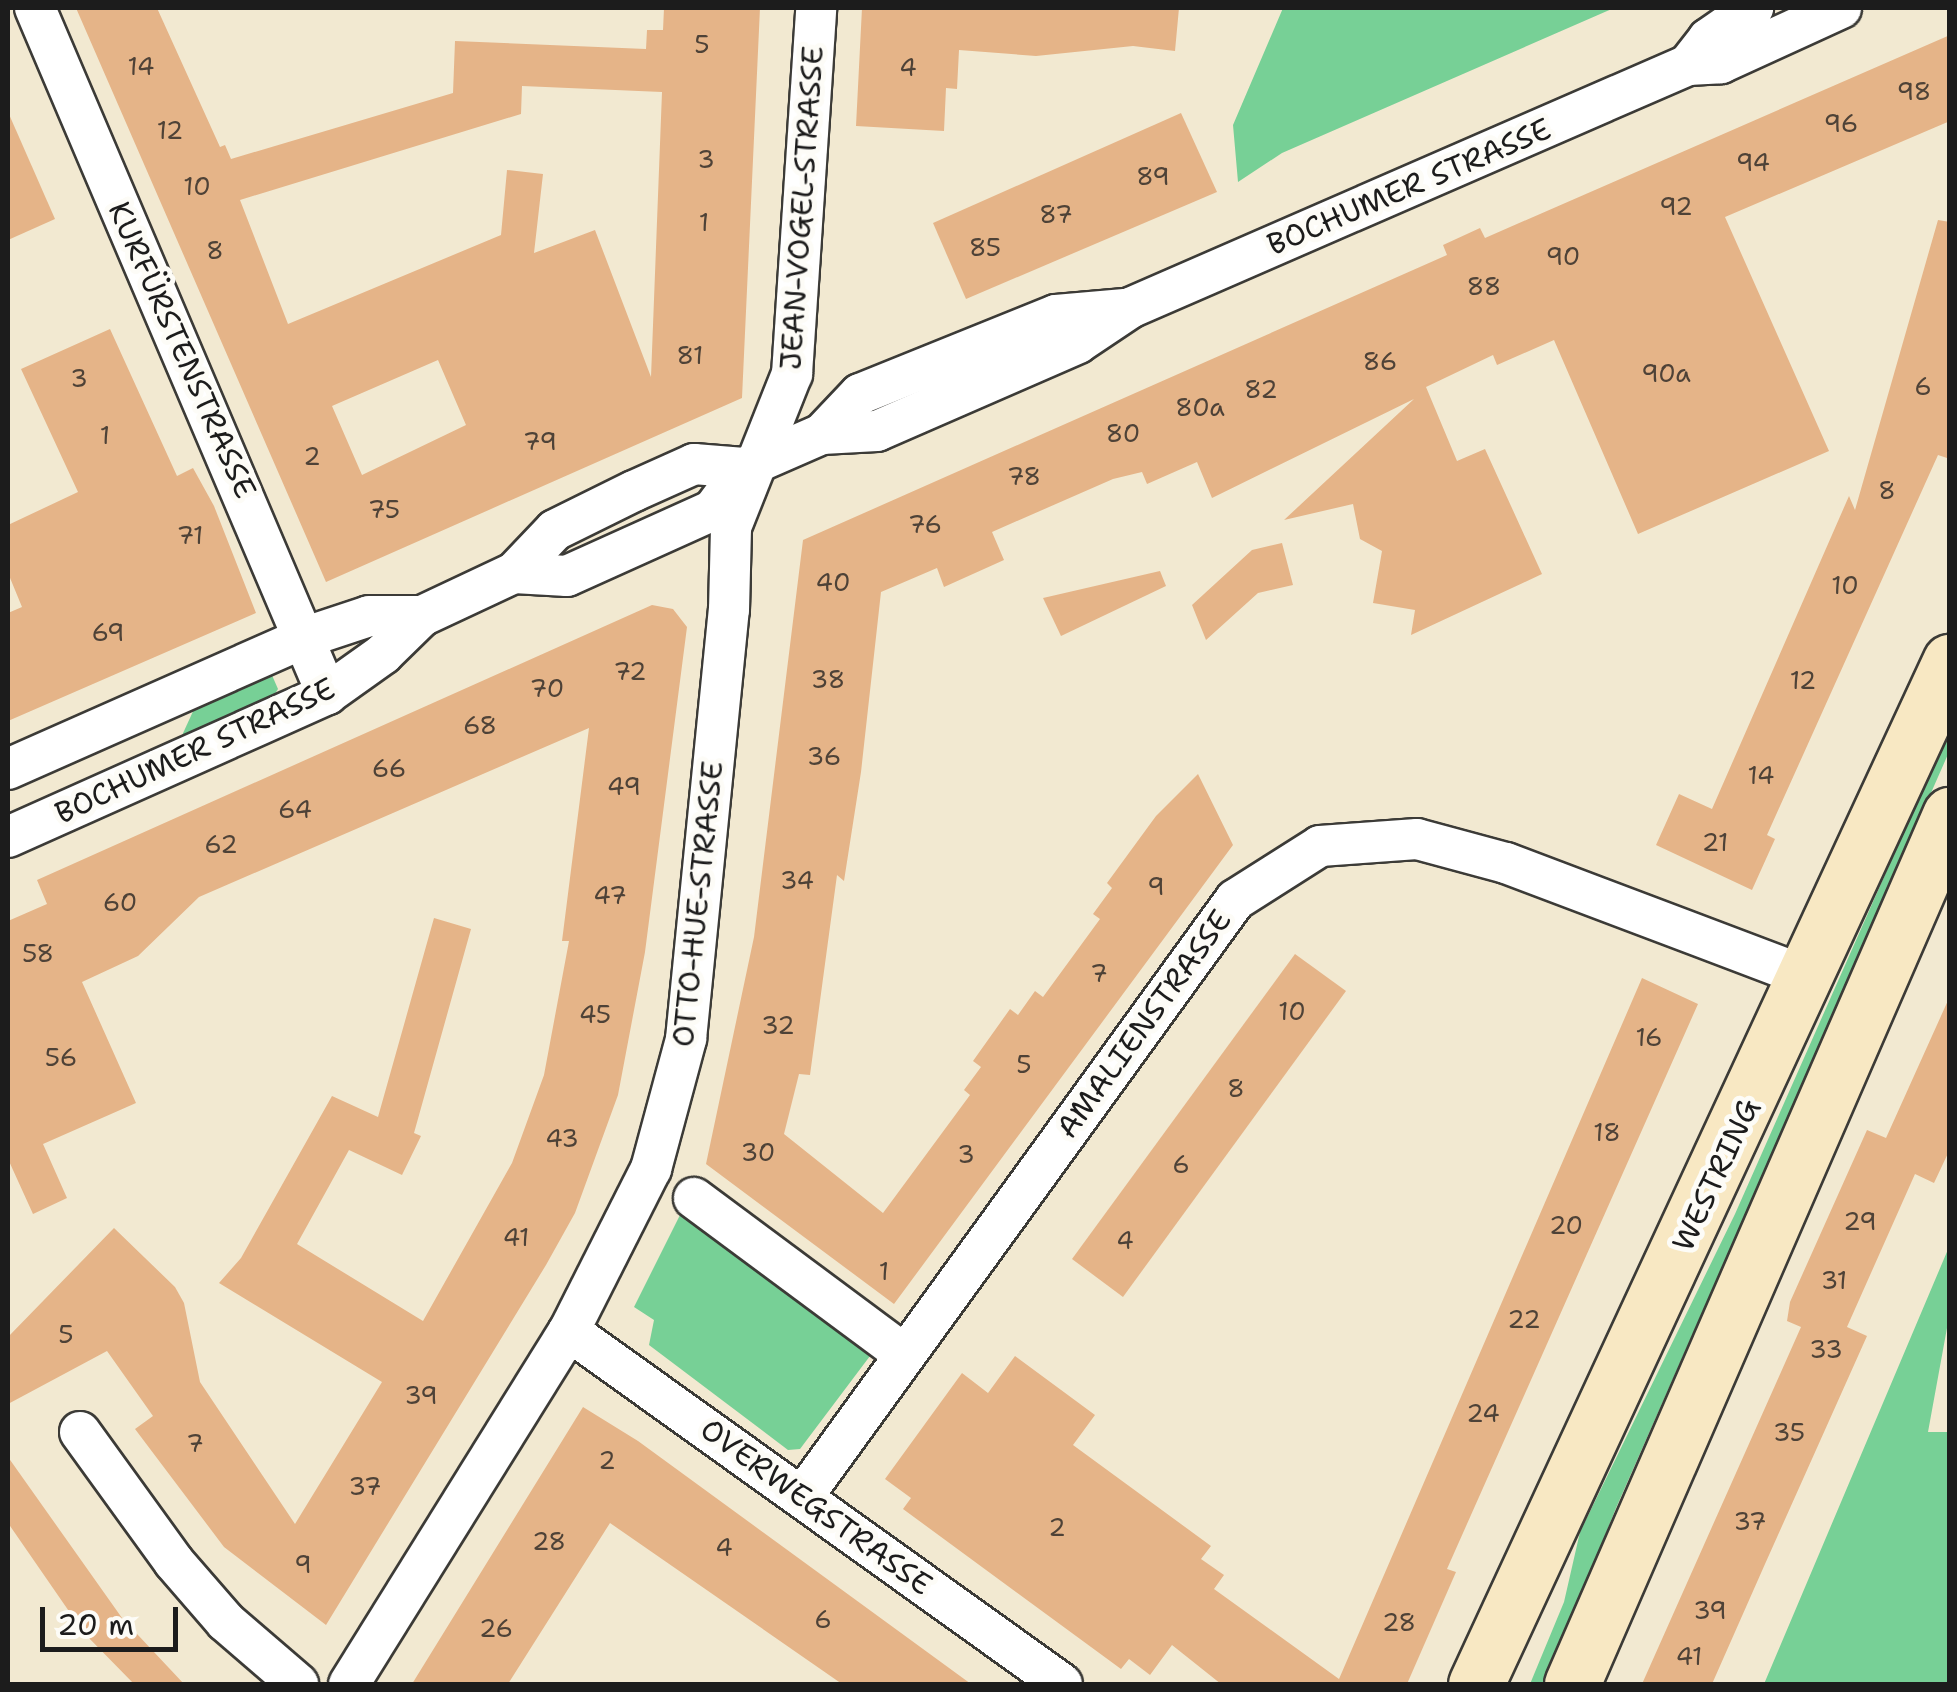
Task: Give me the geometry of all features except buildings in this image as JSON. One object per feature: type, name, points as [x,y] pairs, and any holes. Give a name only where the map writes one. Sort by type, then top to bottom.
[{"type":"main road","name":"WESTRING","points":[[1476,1684],[1808,977],[1950,662]]},
{"type":"main road","points":[[1572,1684],[1950,815]]},
{"type":"street","name":"KURFÜRSTENSTRASSE","points":[[35,8],[306,638],[326,694]]},
{"type":"street","name":"JEAN-VOGEL-STRASSE","points":[[751,465],[792,374],[816,8]]},
{"type":"street","name":"BOCHUMER STRASSE","points":[[1688,65],[1708,39],[1753,8]]},
{"type":"street","name":"BOCHUMER STRASSE","points":[[8,837],[326,694],[383,654],[422,616],[514,574],[555,530],[634,491],[694,464],[751,465],[822,434],[877,431],[1078,344],[1130,308],[1688,65],[1721,63],[1841,8]]},
{"type":"street","name":"OTTO-HUE-STRASSE","points":[[349,1684],[569,1331],[651,1169],[686,1039],[729,610],[730,527],[751,465]]},
{"type":"street","name":"BOCHUMER STRASSE","points":[[8,769],[306,638],[369,616],[422,616]]},
{"type":"street","name":"AMALIENSTRASSE","points":[[803,1496],[1235,900],[1320,846],[1417,839],[1470,854],[1808,977]]},
{"type":"street","points":[[694,1198],[903,1353]]},
{"type":"street","name":"OVERWEGSTRASSE","points":[[569,1331],[1062,1684]]},
{"type":"street","points":[[80,1432],[174,1562],[226,1622],[298,1684]]},
{"type":"green space","points":[[1283,8],[1614,8],[1282,153],[1238,182],[1233,125]]},
{"type":"green space","points":[[271,673],[278,689],[273,697],[179,742],[195,707]]},
{"type":"green space","points":[[1949,730],[1949,752],[1616,1508],[1546,1684],[1530,1684],[1564,1602],[1580,1532],[1735,1214]]},
{"type":"green space","points":[[682,1211],[873,1352],[800,1449],[788,1450],[649,1345],[654,1320],[634,1307]]},
{"type":"green space","points":[[1949,1247],[1949,1317],[1928,1432],[1949,1432],[1949,1684],[1764,1684]]}]
